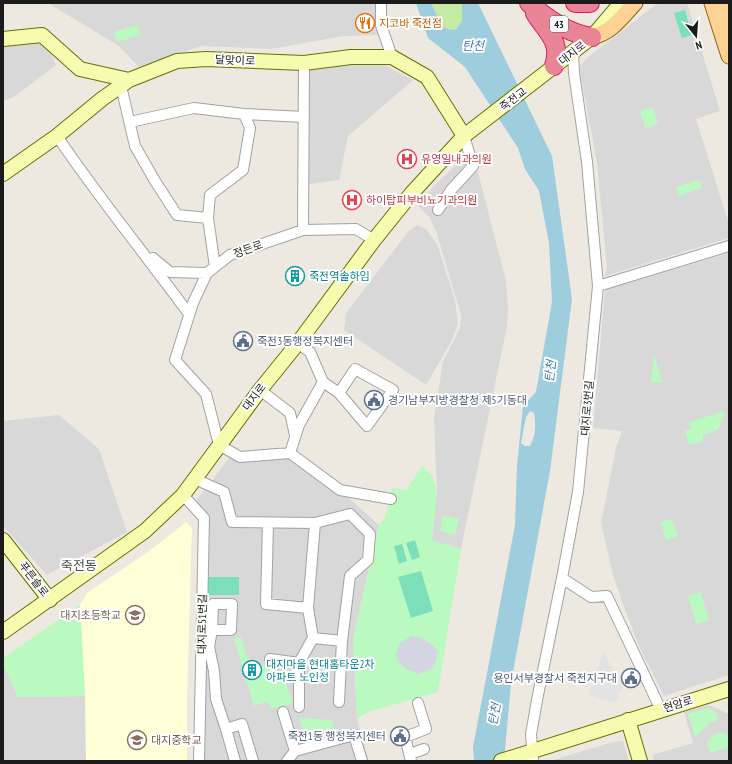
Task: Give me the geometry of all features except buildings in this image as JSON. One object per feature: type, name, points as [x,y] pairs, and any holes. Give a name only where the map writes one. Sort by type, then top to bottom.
[{"type":"highway","name":"43","points":[[575,3],[590,3]]},
{"type":"highway","name":"43","points":[[530,4],[578,35],[592,37]]},
{"type":"highway","points":[[530,4],[556,45],[557,56],[553,67]]},
{"type":"main road","points":[[592,37],[604,34],[614,27],[635,3]]},
{"type":"main road","points":[[712,3],[729,56]]},
{"type":"main road","points":[[724,3],[729,20]]},
{"type":"street","points":[[380,3],[381,25],[392,57]]},
{"type":"street","name":"대지로","points":[[553,67],[592,37],[620,3]]},
{"type":"street","points":[[3,39],[42,35],[80,69],[125,83],[130,122],[136,146],[154,181],[177,215],[208,218]]},
{"type":"street","name":"대지로3번길","points":[[529,756],[531,734],[538,695],[578,492],[598,286],[587,162],[574,73],[573,52]]},
{"type":"street","name":"달맞이로","points":[[3,174],[57,136],[125,83],[177,61],[206,60],[304,62],[351,57],[392,57],[427,77],[469,133]]},
{"type":"street","points":[[303,230],[304,62]]},
{"type":"street","name":"죽전교","points":[[469,133],[553,67]]},
{"type":"street","points":[[130,122],[194,108],[244,114],[304,117]]},
{"type":"street","points":[[138,245],[170,272],[211,270],[208,218],[210,195],[243,170],[250,128],[244,114]]},
{"type":"street","points":[[438,210],[451,190],[473,166],[469,133]]},
{"type":"street","name":"대지로","points":[[3,632],[145,531],[182,495],[260,390],[298,343],[374,240],[411,194],[469,133]]},
{"type":"street","points":[[57,136],[90,184],[190,314]]},
{"type":"street","name":"정든로","points":[[219,445],[206,394],[175,360],[190,314],[211,270],[230,255],[303,230],[356,229],[374,240]]},
{"type":"street","points":[[598,286],[729,246]]},
{"type":"street","points":[[298,343],[310,352],[323,382],[339,393],[367,426],[393,390],[355,369],[339,393]]},
{"type":"street","points":[[290,453],[299,425],[323,382]]},
{"type":"street","points":[[260,390],[290,413],[295,437]]},
{"type":"street","points":[[219,445],[240,457],[290,453],[340,490],[391,499]]},
{"type":"street","points":[[195,478],[224,492],[232,522],[316,523],[350,514],[370,534],[368,560],[350,576],[342,641],[339,702]]},
{"type":"street","name":"대지로51번길","points":[[182,495],[204,518],[199,761]]},
{"type":"street","points":[[268,523],[266,604],[308,608]]},
{"type":"street","points":[[299,707],[299,663],[313,638],[308,608],[316,523]]},
{"type":"street","name":"푸른솔로","points":[[3,540],[50,600]]},
{"type":"street","points":[[562,578],[590,597],[607,596],[661,710]]},
{"type":"street","points":[[212,630],[208,647],[214,671],[216,699],[235,761]]},
{"type":"street","points":[[313,638],[342,641]]},
{"type":"street","points":[[270,659],[299,663]]},
{"type":"street","name":"현암로","points":[[529,756],[603,728],[729,688]]},
{"type":"street","points":[[418,703],[426,729],[405,737],[411,758],[424,749]]},
{"type":"street","points":[[283,712],[295,751]]},
{"type":"street","points":[[628,720],[640,761]]},
{"type":"street","points":[[226,729],[242,724],[253,761]]},
{"type":"street","points":[[287,761],[295,751],[354,735],[362,761]]},
{"type":"street","points":[[501,761],[529,756]]},
{"type":"shaded area","points":[[48,3],[376,3],[379,35],[343,36],[271,49],[201,46],[139,67],[119,46]]},
{"type":"shaded area","points":[[658,3],[687,3],[720,111],[696,119],[729,224],[729,238],[605,276],[607,268],[597,163],[580,66],[587,58]]},
{"type":"shaded area","points":[[45,41],[56,65],[14,97],[3,101],[3,46]]},
{"type":"shaded area","points":[[310,65],[384,65],[413,80],[348,136],[339,180],[310,184],[307,183]]},
{"type":"shaded area","points":[[472,149],[506,281],[508,307],[507,326],[461,549],[432,541],[437,491],[434,418],[443,362],[460,328],[461,315],[436,231],[430,218],[418,205],[433,187]]},
{"type":"shaded area","points":[[417,225],[426,229],[437,244],[455,300],[458,324],[451,342],[426,385],[344,330],[346,313],[408,232]]},
{"type":"shaded area","points":[[729,253],[729,675],[664,696],[638,644],[623,604],[613,575],[601,523],[616,448],[622,431],[593,428],[605,290]]},
{"type":"shaded area","points":[[59,415],[99,449],[127,532],[47,575],[3,526],[3,421]]},
{"type":"shaded area","points":[[233,453],[290,453],[340,490],[379,525],[353,639],[357,719],[369,761],[199,761],[204,518],[192,506]]},
{"type":"shaded area","name":"대지초등학교","points":[[186,522],[192,528],[187,700],[187,761],[86,761],[85,696],[80,605],[87,593],[148,552]]},
{"type":"shaded area","points":[[411,636],[422,638],[438,651],[436,661],[430,670],[418,674],[405,668],[399,662],[396,655],[399,644]]},
{"type":"shaded area","points":[[603,651],[622,686],[616,703],[589,695]]},
{"type":"shaded area","points":[[3,664],[18,697],[85,696],[86,761],[3,761]]},
{"type":"shaded area","points":[[709,705],[729,714],[729,761],[654,761],[652,755],[693,743],[684,712]]},
{"type":"shaded area","points":[[623,741],[629,761],[550,761],[613,742]]},
{"type":"green space","points":[[431,3],[462,3],[462,21],[456,29],[450,30],[443,27]]},
{"type":"green space","points":[[685,10],[692,35],[682,38],[674,13]]},
{"type":"green space","points":[[137,25],[140,35],[117,42],[114,32]]},
{"type":"green space","points":[[653,107],[658,124],[645,128],[640,111]]},
{"type":"green space","points":[[699,180],[702,188],[678,196],[676,187]]},
{"type":"green space","points":[[654,353],[662,383],[651,382]]},
{"type":"green space","points":[[725,411],[718,430],[703,435],[703,441],[689,445],[685,431],[691,429],[689,422]]},
{"type":"green space","points":[[422,466],[432,475],[437,491],[432,541],[461,549],[438,692],[368,712],[357,719],[353,639],[379,525],[385,518],[392,488],[406,490]]},
{"type":"green space","points":[[443,515],[459,519],[455,535],[440,531]]},
{"type":"green space","points":[[672,519],[678,536],[666,540],[661,522]]},
{"type":"green space","points":[[415,540],[420,557],[412,560],[406,543]]},
{"type":"green space","points":[[402,544],[407,561],[399,564],[394,546]]},
{"type":"green space","points":[[421,571],[433,611],[411,618],[398,577]]},
{"type":"green space","points":[[207,577],[239,577],[239,595],[207,595]]},
{"type":"green space","points":[[701,592],[709,620],[696,624],[688,596]]},
{"type":"green space","points":[[80,605],[85,696],[18,697],[3,664],[3,658]]},
{"type":"green space","points":[[241,637],[247,658],[283,675],[293,703],[271,709],[268,701],[254,706],[234,639]]},
{"type":"green space","points":[[708,708],[716,712],[718,720],[709,724],[695,737],[688,714]]},
{"type":"green space","points":[[299,718],[332,720],[334,727],[305,736]]},
{"type":"green space","points":[[720,732],[725,733],[729,737],[729,747],[710,753],[707,743],[713,735]]},
{"type":"water","name":"탄천","points":[[416,3],[431,3],[443,27],[450,30],[456,29],[462,21],[462,3],[478,3],[552,156],[572,299],[550,471],[511,683],[504,761],[474,761],[473,747],[515,525],[517,466],[523,406],[536,392],[552,302],[549,243],[539,191],[525,169],[518,148],[465,67],[428,38]],"holes":[[[530,411],[534,413],[535,426],[533,438],[530,446],[525,446],[521,443],[526,417]]]},
{"type":"place","name":"지코바 죽전점","points":[[365,23]]},
{"type":"place","name":"유영일내과의원","points":[[407,159]]},
{"type":"place","name":"하이탑피부비뇨기과의원","points":[[352,200]]},
{"type":"place","name":"죽전역솔하임","points":[[295,276]]},
{"type":"place","name":"죽전3동행정복지센터","points":[[243,341]]},
{"type":"place","name":"경기남부지방경찰청 제5기동대","points":[[374,400]]},
{"type":"place","name":"대지초등학교","points":[[135,615]]},
{"type":"place","name":"대지마을 현대홈타운2차 아파트 노인정","points":[[252,670]]},
{"type":"place","name":"용인서부경찰서 죽전지구대","points":[[631,678]]},
{"type":"place","name":"죽전1동 행정복지센터","points":[[400,736]]},
{"type":"place","name":"대지중학교","points":[[137,740]]},
{"type":"district","name":"죽전동","points":[[79,565]]}]
